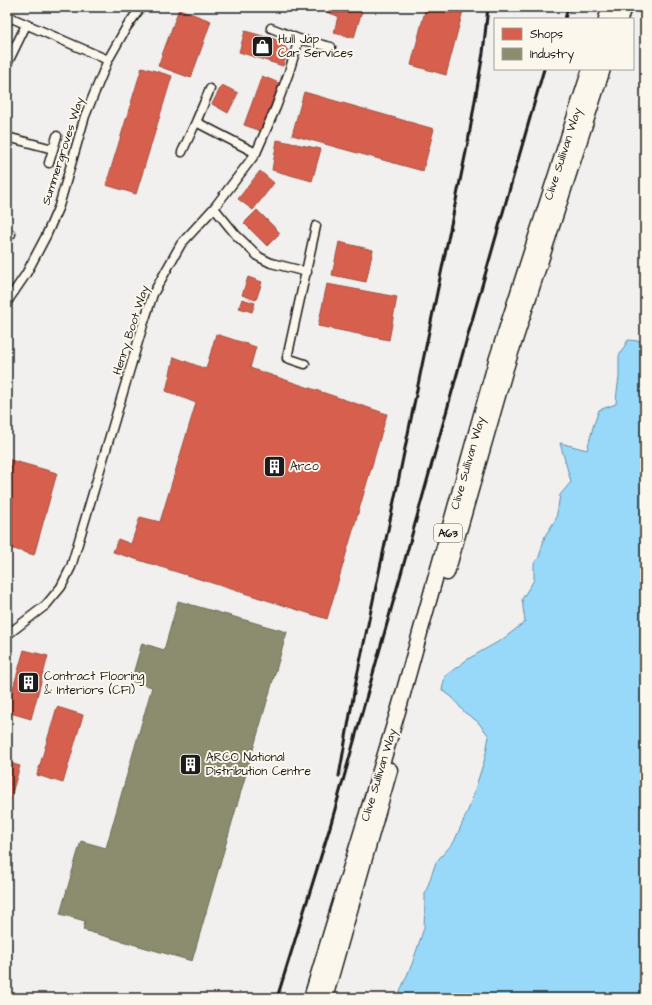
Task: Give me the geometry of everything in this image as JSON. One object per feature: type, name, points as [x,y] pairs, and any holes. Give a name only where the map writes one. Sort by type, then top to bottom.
[{"type":"highway","points":[[606,18],[610,7]]},
{"type":"highway","points":[[620,18],[624,7]]},
{"type":"highway","name":"Clive Sullivan Way","points":[[311,998],[399,708],[496,361],[590,70]]},
{"type":"highway","name":"Clive Sullivan Way","points":[[325,998],[506,368],[603,70]]},
{"type":"street","name":"Summergroves Way","points":[[7,302],[26,274],[46,236],[59,206],[85,116],[108,60],[126,28],[141,7]]},
{"type":"street","points":[[7,16],[108,60]]},
{"type":"street","points":[[7,63],[26,25]]},
{"type":"street","points":[[271,28],[299,39],[332,46]]},
{"type":"street","name":"Henry Boot Way","points":[[7,635],[46,605],[61,587],[71,567],[153,294],[181,244],[214,208],[256,153],[276,107],[299,39]]},
{"type":"street","points":[[182,152],[210,89]]},
{"type":"street","points":[[196,122],[256,153]]},
{"type":"street","points":[[49,163],[57,136]]},
{"type":"street","points":[[7,137],[53,149]]},
{"type":"street","points":[[214,208],[236,235],[259,257],[271,263],[307,272]]},
{"type":"street","points":[[305,364],[287,358],[316,226]]},
{"type":"water","points":[[645,339],[645,998],[397,998],[412,964],[424,928],[425,894],[436,862],[454,842],[469,808],[485,758],[489,736],[477,721],[464,712],[452,697],[442,690],[445,676],[468,659],[503,639],[525,622],[522,599],[534,580],[534,564],[539,557],[545,536],[556,519],[560,495],[571,482],[560,443],[587,450],[599,410],[616,404],[619,377],[619,356],[628,340],[639,341]]},
{"type":"building: Shops","points":[[327,7],[363,7],[354,38],[334,33],[338,16],[326,12]]},
{"type":"building: Shops","points":[[426,7],[464,7],[446,75],[411,65]]},
{"type":"building: Shops","points":[[179,9],[211,21],[191,78],[158,66]]},
{"type":"building: Shops","name":"Hull Jap Car Services","points":[[245,31],[281,41],[288,51],[283,66],[239,52]]},
{"type":"building: Shops","points":[[142,67],[172,76],[136,194],[106,185]]},
{"type":"building: Shops","points":[[262,76],[279,83],[261,131],[244,125]]},
{"type":"building: Shops","points":[[222,85],[238,93],[228,113],[212,104]]},
{"type":"building: Shops","points":[[304,92],[434,129],[423,171],[292,135]]},
{"type":"building: Shops","points":[[277,140],[321,149],[312,181],[272,170]]},
{"type":"building: Shops","points":[[260,171],[274,183],[253,210],[238,199]]},
{"type":"building: Shops","points":[[257,210],[280,233],[267,246],[244,223]]},
{"type":"building: Shops","points":[[339,242],[373,250],[366,282],[332,275]]},
{"type":"building: Shops","points":[[248,277],[262,282],[256,300],[242,295]]},
{"type":"building: Shops","points":[[327,284],[397,297],[389,340],[318,326]]},
{"type":"building: Shops","points":[[242,299],[255,303],[252,312],[239,308]]},
{"type":"building: Shops","name":"Arco","points":[[216,334],[256,347],[250,368],[387,414],[327,619],[113,552],[118,539],[131,544],[140,517],[160,522],[196,403],[166,391],[174,357],[206,369]]},
{"type":"building: Shops","points":[[7,459],[57,473],[34,555],[7,547]]},
{"type":"building: Shops","name":"Contract Flooring & Interiors (CFI)","points":[[24,650],[48,656],[31,719],[7,712]]},
{"type":"building: Shops","points":[[57,707],[83,715],[63,783],[37,775]]},
{"type":"building: Shops","points":[[7,762],[20,766],[8,807],[7,806]]},
{"type":"building: Industry","name":"ARCO National Distribution Centre","points":[[178,601],[287,632],[192,961],[83,930],[85,921],[60,914],[81,841],[106,848],[152,687],[131,681],[142,643],[164,650]]},
{"type":"railway","points":[[339,776],[356,681],[468,142],[483,53],[488,7]]},
{"type":"railway","points":[[565,18],[568,7]]},
{"type":"railway","points":[[277,998],[330,827],[544,70]]},
{"type":"place","name":"Hull Jap Car Services","points":[[263,46]]},
{"type":"place","name":"Arco","points":[[274,466]]},
{"type":"place","name":"Contract Flooring & Interiors (CFI)","points":[[28,683]]},
{"type":"place","name":"ARCO National Distribution Centre","points":[[190,764]]}]
